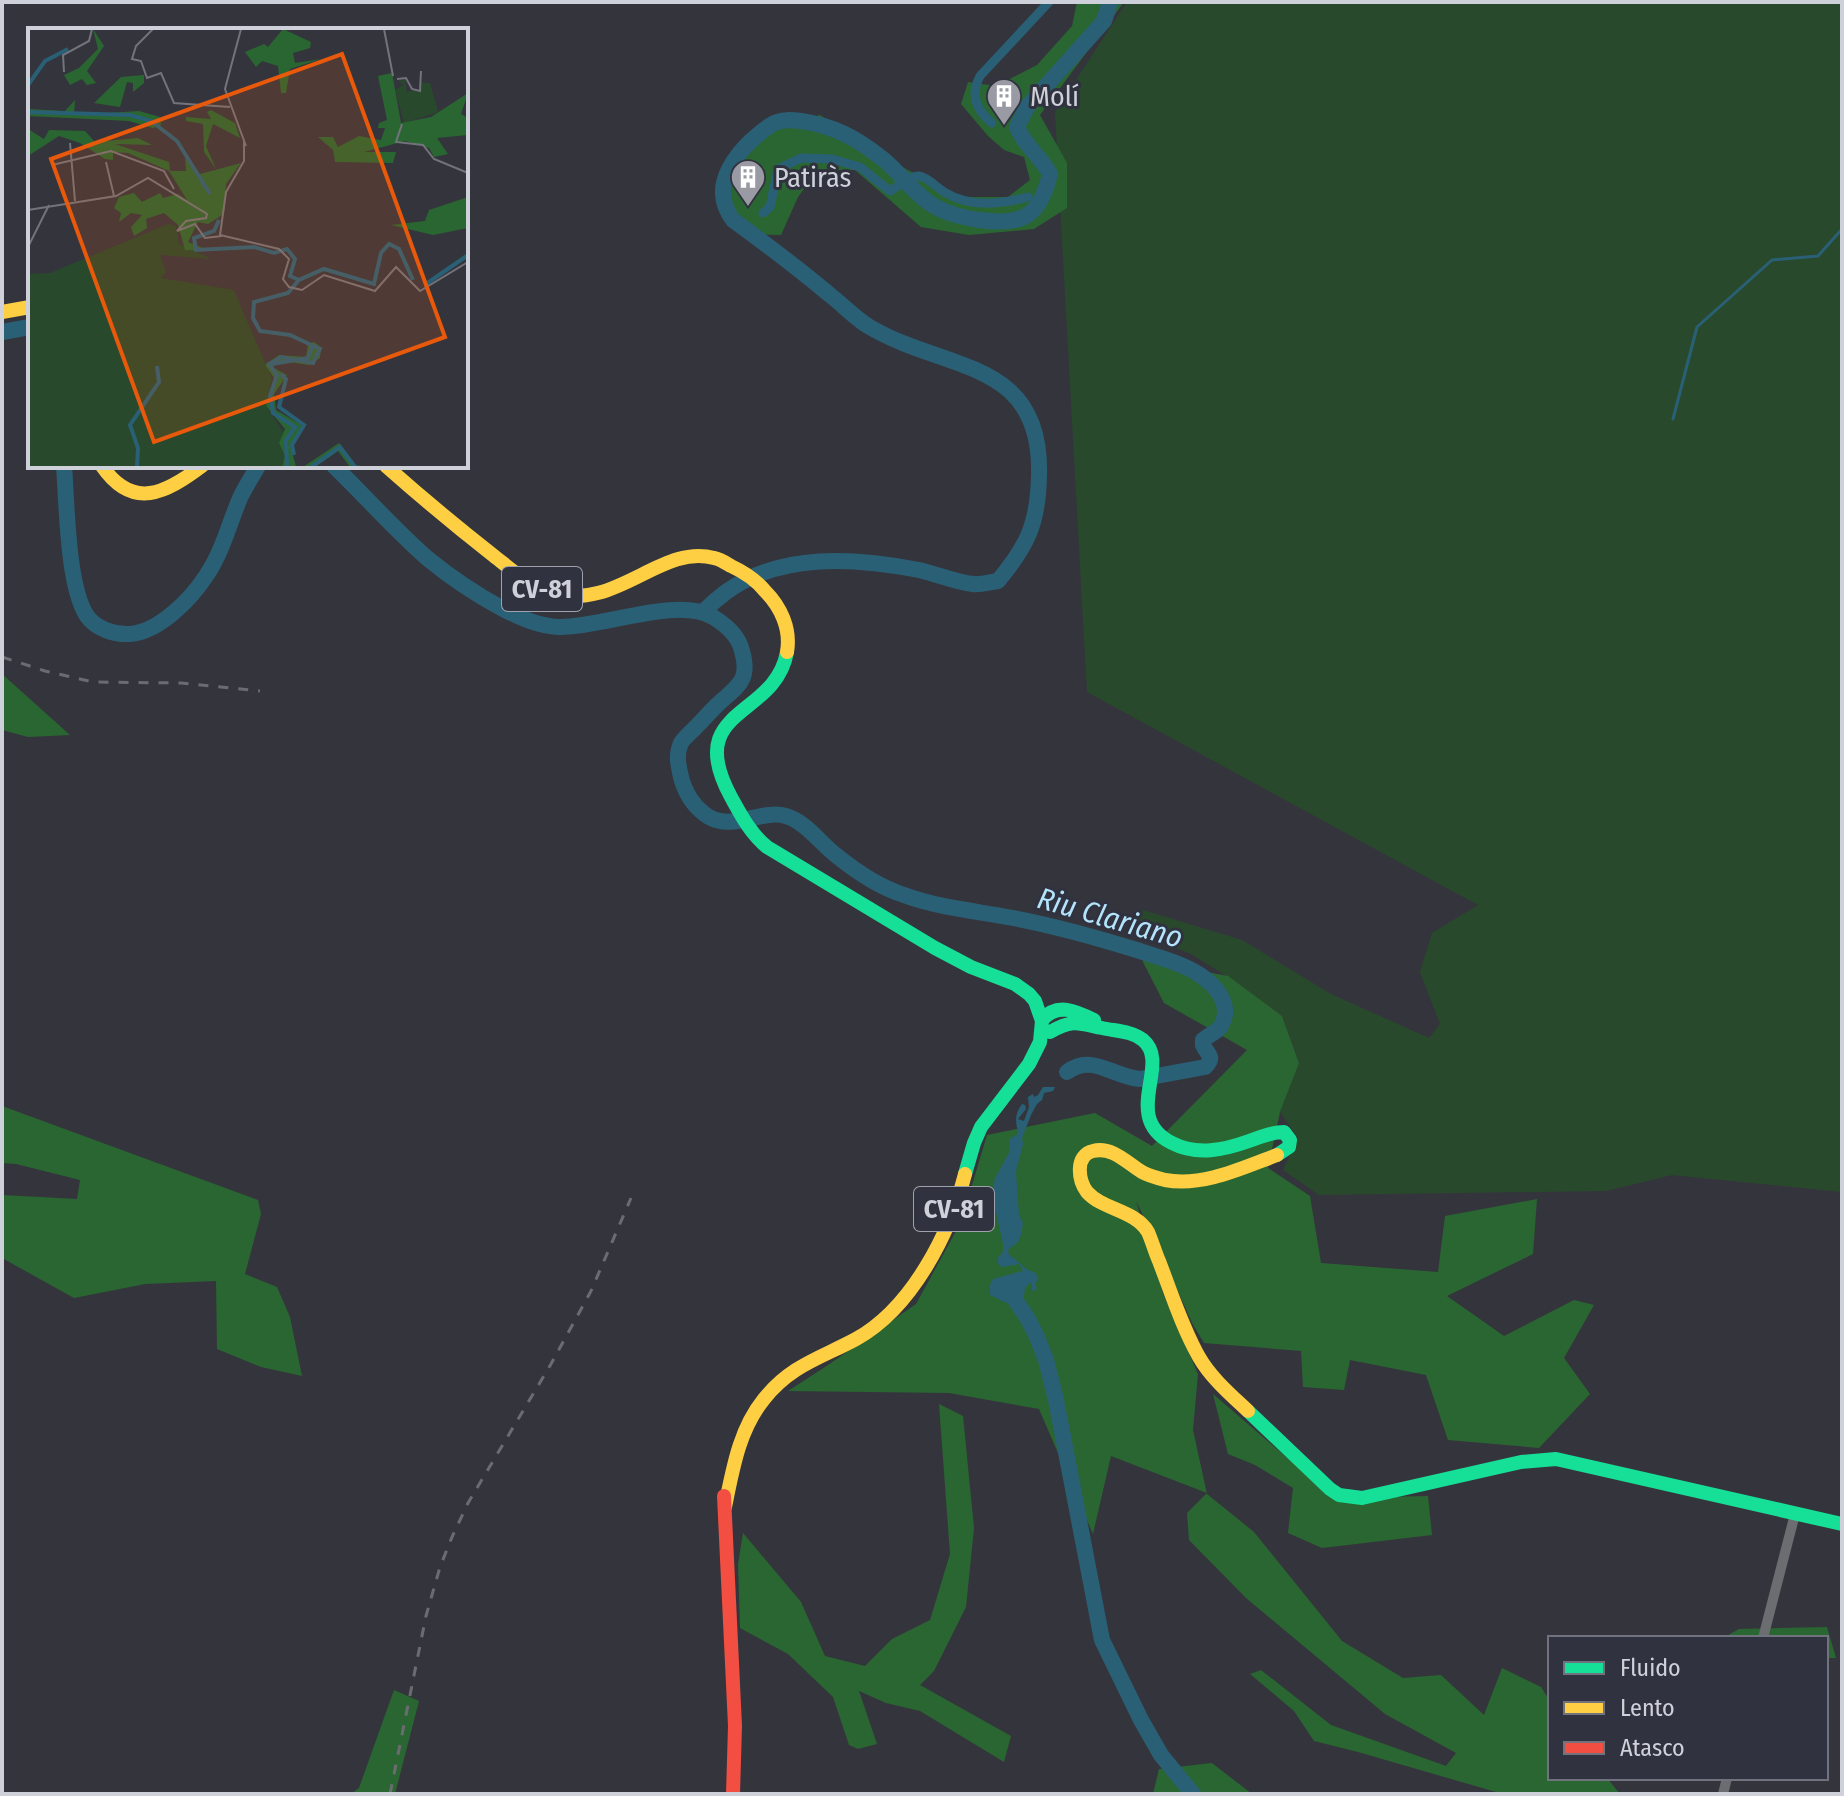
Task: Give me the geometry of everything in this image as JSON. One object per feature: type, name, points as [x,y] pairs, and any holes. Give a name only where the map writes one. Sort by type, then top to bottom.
[{"type":"main road","points":[[2,312],[28,307]]},
{"type":"main road","points":[[103,468],[115,484],[142,494],[167,488],[199,468]]},
{"type":"main road","name":"CV-81","points":[[388,468],[459,528],[524,578],[552,594],[600,595],[672,560],[703,554],[733,565],[761,587],[785,620],[788,655],[781,673],[770,687],[725,726],[719,738],[717,761],[724,782],[751,832],[759,841],[813,876],[944,955],[1025,991],[1047,1021],[1044,1050],[994,1108],[978,1133],[959,1195],[933,1255],[901,1300],[882,1319],[858,1337],[820,1355],[787,1377],[763,1401],[745,1429],[734,1457],[725,1507]]},
{"type":"main road","points":[[1047,1021],[1077,1022],[1127,1033],[1145,1041],[1152,1059],[1147,1113],[1161,1137],[1194,1151],[1223,1151],[1280,1131],[1290,1140],[1289,1147],[1282,1153],[1213,1177],[1187,1181],[1160,1179],[1141,1171],[1120,1156],[1097,1149],[1090,1150],[1082,1160],[1079,1174],[1092,1197],[1135,1220],[1147,1231],[1200,1358],[1222,1386],[1339,1495],[1362,1498],[1521,1462],[1556,1459],[1842,1524]]},
{"type":"main road","name":"CV-81","points":[[733,1794],[736,1760],[725,1507],[725,1474],[732,1438],[749,1404],[780,1370],[815,1349],[871,1327]]},
{"type":"main road","points":[[745,1429],[747,1418],[780,1370]]},
{"type":"street","points":[[1764,1636],[1795,1514]]},
{"type":"green space","points":[[1077,2],[1124,2],[1040,115],[1067,163],[1067,208],[1034,229],[969,235],[921,227],[855,170],[818,170],[798,197],[781,235],[742,234],[717,191],[745,135],[820,115],[900,166],[962,197],[1008,197],[1030,180],[1024,157],[1004,150],[961,104],[968,82],[996,86],[1037,65],[1072,26]]},
{"type":"green space","points":[[1127,2],[1842,2],[1842,1192],[1672,1175],[1606,1191],[1319,1195],[1283,1170],[1298,1138],[1280,1112],[1299,1062],[1282,1016],[1191,954],[1134,930],[1143,910],[1242,940],[1331,994],[1429,1038],[1440,1024],[1420,972],[1432,933],[1478,905],[1087,692],[1055,112]]},
{"type":"green space","points":[[2,674],[70,735],[28,737],[2,730]]},
{"type":"green space","points":[[1142,960],[1228,976],[1282,1016],[1299,1063],[1280,1112],[1268,1168],[1310,1196],[1321,1263],[1438,1272],[1445,1216],[1537,1199],[1533,1254],[1447,1296],[1504,1336],[1574,1300],[1594,1305],[1564,1358],[1590,1394],[1539,1448],[1448,1440],[1426,1375],[1350,1360],[1344,1390],[1303,1387],[1301,1351],[1204,1343],[1136,1201],[1163,1293],[1198,1374],[1193,1430],[1207,1493],[1111,1456],[1093,1534],[1039,1409],[949,1393],[788,1391],[916,1304],[961,1222],[987,1135],[1095,1113],[1152,1146],[1247,1050],[1164,1003]]},
{"type":"green space","points":[[2,1106],[258,1200],[261,1214],[245,1274],[277,1287],[290,1317],[302,1376],[261,1367],[217,1349],[216,1281],[145,1284],[74,1298],[2,1258],[2,1195],[77,1199],[80,1180],[2,1163]]},
{"type":"green space","points":[[1213,1394],[1334,1498],[1428,1496],[1432,1535],[1322,1548],[1288,1533],[1293,1488],[1255,1465],[1228,1454]]},
{"type":"green space","points":[[939,1404],[963,1416],[974,1528],[966,1607],[934,1671],[920,1685],[1011,1736],[1004,1762],[920,1711],[886,1703],[859,1691],[877,1744],[858,1749],[849,1745],[833,1697],[788,1654],[740,1628],[738,1564],[743,1533],[801,1602],[825,1656],[865,1666],[892,1639],[930,1620],[950,1554]]},
{"type":"green space","points":[[1207,1493],[1254,1532],[1342,1641],[1403,1678],[1441,1675],[1484,1715],[1502,1668],[1541,1687],[1548,1698],[1548,1780],[1609,1780],[1620,1794],[1503,1794],[1314,1741],[1294,1711],[1250,1674],[1261,1670],[1331,1725],[1446,1766],[1456,1753],[1385,1714],[1246,1598],[1189,1540],[1187,1513]]},
{"type":"green space","points":[[1827,1627],[1836,1658],[1828,1658],[1828,1636],[1727,1636],[1739,1629]]},
{"type":"green space","points":[[394,1690],[419,1701],[395,1794],[351,1794],[359,1788]]},
{"type":"green space","points":[[1212,1763],[1252,1794],[1153,1794],[1159,1769]]},
{"type":"water","points":[[1043,1087],[1055,1087],[1053,1091],[1044,1093],[1031,1115],[1022,1138],[1016,1172],[1019,1215],[1023,1223],[1018,1242],[1008,1250],[1009,1255],[1036,1273],[1038,1279],[1034,1291],[1030,1283],[1025,1288],[1019,1305],[990,1295],[993,1279],[1023,1271],[1019,1264],[1002,1267],[998,1264],[1003,1244],[992,1194],[995,1178],[1010,1151],[1009,1140],[1018,1132],[1016,1121],[1018,1111],[1022,1104],[1025,1105],[1026,1109],[1018,1119],[1024,1121],[1029,1107],[1028,1097],[1038,1095]]},
{"type":"waterway","points":[[992,123],[976,102],[975,90],[980,76],[1049,2]]},
{"type":"waterway","name":"Riu Clariano","points":[[703,612],[726,592],[748,579],[795,564],[870,563],[979,584],[998,581],[1017,556],[1033,520],[1039,476],[1036,437],[1025,409],[1007,388],[984,374],[897,341],[868,326],[733,220],[724,202],[724,182],[745,146],[761,132],[777,122],[798,121],[824,126],[854,139],[883,159],[922,197],[946,212],[994,222],[1027,215],[1041,200],[1050,174],[1017,127],[1027,107],[1104,21],[1110,2]]},
{"type":"waterway","points":[[763,213],[770,207],[778,169],[801,158],[832,159],[860,167],[890,191],[919,176],[956,198],[976,203],[997,203],[1028,197]]},
{"type":"waterway","points":[[1673,419],[1697,327],[1772,260],[1818,256],[1842,229]]},
{"type":"waterway","name":"Riu Clariano","points":[[2,332],[28,327]]},
{"type":"waterway","name":"Riu Clariano","points":[[64,468],[69,544],[80,602],[95,624],[124,634],[141,632],[163,621],[200,585],[217,558],[240,498],[257,468]]},
{"type":"waterway","name":"Riu Clariano","points":[[336,468],[427,558],[474,592],[523,618],[559,627],[679,610],[698,611],[713,617],[727,628],[740,646],[745,670],[743,677],[736,688],[684,739],[678,753],[686,792],[709,817],[728,822],[767,815],[786,816],[807,828],[853,868],[895,892],[944,906],[1061,929],[1140,951],[1193,971],[1212,984],[1221,996],[1225,1017],[1219,1029],[1203,1040],[1210,1058],[1205,1067],[1140,1079],[1094,1065],[1076,1067],[1067,1072]]},
{"type":"waterway","name":"Riu Clariano","points":[[1008,1289],[1028,1319],[1046,1360],[1102,1640],[1161,1755],[1193,1794]]},
{"type":"railway","points":[[2,657],[93,682],[181,683],[260,691]]},
{"type":"railway","points":[[390,1794],[426,1616],[452,1537],[468,1503],[591,1291],[631,1198]]},
{"type":"traffic: fast","points":[[787,652],[779,674],[724,729],[717,746],[719,768],[746,824],[767,847],[935,948],[971,967],[1015,984],[1035,1001],[1042,1021],[1040,1042],[1029,1064],[981,1127],[965,1174]]},
{"type":"traffic: fast","points":[[1042,1020],[1060,1010],[1074,1011],[1094,1020]]},
{"type":"traffic: fast","points":[[1050,1032],[1064,1025],[1081,1024],[1129,1033],[1143,1040],[1150,1050],[1152,1063],[1148,1105],[1150,1119],[1157,1132],[1172,1143],[1191,1149],[1210,1150],[1284,1132],[1290,1140],[1289,1147],[1277,1155]]},
{"type":"traffic: fast","points":[[1248,1411],[1339,1495],[1362,1498],[1521,1462],[1556,1459],[1842,1524]]},
{"type":"traffic: slow","points":[[2,312],[28,307]]},
{"type":"traffic: slow","points":[[104,468],[126,489],[138,493],[163,490],[199,468]]},
{"type":"traffic: slow","points":[[388,468],[514,572],[551,593],[574,596],[596,593],[656,567],[694,556],[721,560],[754,580],[776,604],[786,627],[787,652]]},
{"type":"traffic: slow","points":[[1248,1411],[1215,1379],[1199,1357],[1182,1322],[1148,1232],[1135,1219],[1101,1203],[1087,1192],[1080,1168],[1087,1153],[1100,1150],[1113,1153],[1153,1177],[1194,1181],[1222,1175],[1277,1155]]},
{"type":"traffic: slow","points":[[725,1507],[734,1464],[755,1411],[785,1378],[856,1339],[895,1308],[911,1289],[939,1244],[965,1174]]},
{"type":"traffic: jam","points":[[724,1496],[735,1726],[733,1794]]},
{"type":"place","name":"Molí","points":[[1004,127]]},
{"type":"place","name":"Patiràs","points":[[748,208]]}]
